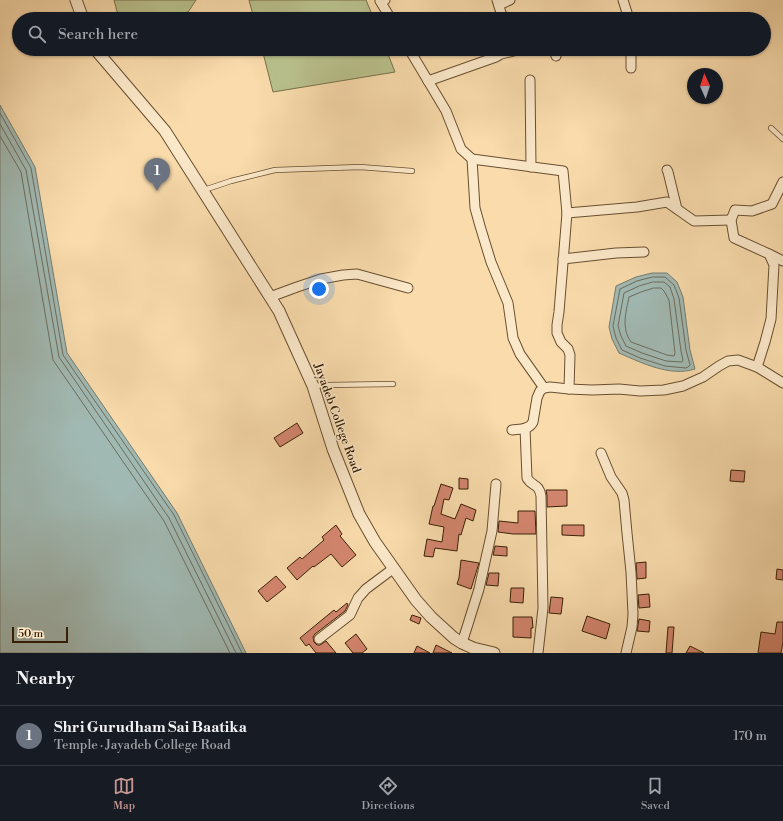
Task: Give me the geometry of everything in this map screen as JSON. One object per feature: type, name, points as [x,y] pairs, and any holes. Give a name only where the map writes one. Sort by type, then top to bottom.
[{"type":"street","points":[[76,0],[80,12]]},
{"type":"street","points":[[382,0],[388,12]]},
{"type":"street","points":[[501,12],[498,2],[510,0]]},
{"type":"street","points":[[623,0],[627,12]]},
{"type":"street","name":"Jayadeb College Road","points":[[101,56],[165,131],[279,311],[314,386],[333,449],[359,514],[375,542],[416,600],[431,617],[454,638],[462,643],[473,648],[494,653]]},
{"type":"street","points":[[413,56],[446,111],[461,150],[472,159],[563,171],[567,213],[557,333],[561,342],[568,349],[570,355],[569,390]]},
{"type":"street","points":[[428,82],[497,56]]},
{"type":"street","points":[[631,56],[631,68]]},
{"type":"street","points":[[530,80],[531,167]]},
{"type":"street","points":[[472,159],[475,208],[491,262],[508,303],[513,338],[520,354],[544,388]]},
{"type":"street","points":[[667,170],[677,209]]},
{"type":"street","points":[[783,182],[772,204],[752,212],[735,210],[731,220],[734,238],[783,261]]},
{"type":"street","points":[[567,213],[637,207],[667,202],[694,221],[731,220]]},
{"type":"street","points":[[563,259],[616,253],[644,252]]},
{"type":"street","points":[[757,367],[771,319],[774,265],[769,254]]},
{"type":"street","points":[[270,297],[321,279],[357,274],[408,288]]},
{"type":"street","points":[[512,430],[531,426],[537,398],[540,391],[544,388],[550,387],[569,390],[664,390],[683,386],[703,377],[728,361],[738,360],[757,367],[783,383]]},
{"type":"street","points":[[525,428],[527,478],[539,488],[541,496],[543,608],[538,653]]},
{"type":"street","points":[[601,453],[611,478],[622,493],[624,500],[631,572],[632,614],[632,627],[626,653]]},
{"type":"street","points":[[462,643],[479,589],[492,531],[496,484]]},
{"type":"street","points":[[319,640],[350,615],[358,598],[366,589],[394,568]]},
{"type":"lane","points":[[771,128],[783,139]]},
{"type":"lane","points":[[202,191],[230,181],[275,170],[360,167],[412,171]]},
{"type":"lane","points":[[314,386],[393,384]]},
{"type":"green space","points":[[114,0],[196,0],[188,12],[117,12]]},
{"type":"green space","points":[[249,0],[366,0],[371,12],[252,12]]},
{"type":"green space","points":[[264,56],[389,56],[395,72],[273,92]]},
{"type":"water","points":[[0,105],[35,167],[67,353],[177,513],[246,653],[0,653]]},
{"type":"water","points":[[652,273],[667,273],[677,282],[683,297],[690,350],[695,369],[676,371],[647,365],[619,353],[612,339],[609,327],[616,286],[636,277]]},
{"type":"building","points":[[297,423],[303,433],[280,447],[274,438]]},
{"type":"building","points":[[731,470],[745,471],[744,482],[730,481]]},
{"type":"building","points":[[459,478],[468,479],[468,489],[459,489]]},
{"type":"building","points":[[441,484],[453,488],[449,500],[444,499],[441,514],[455,519],[461,504],[476,510],[473,521],[466,518],[461,535],[459,534],[457,551],[435,548],[433,557],[424,556],[427,539],[442,542],[444,527],[429,524],[433,506]]},
{"type":"building","points":[[546,490],[567,490],[567,506],[547,507]]},
{"type":"building","points":[[518,511],[535,511],[536,534],[513,534],[498,532],[499,521],[518,523]]},
{"type":"building","points":[[336,525],[342,534],[340,536],[356,555],[342,567],[331,554],[314,567],[313,566],[297,580],[287,568],[300,557],[302,559],[324,540],[322,537]]},
{"type":"building","points":[[562,525],[584,525],[584,536],[562,535]]},
{"type":"building","points":[[495,546],[507,547],[507,556],[493,555]]},
{"type":"building","points":[[461,560],[479,563],[471,589],[457,584]]},
{"type":"building","points":[[646,562],[646,578],[637,579],[636,563]]},
{"type":"building","points":[[777,569],[783,570],[783,580],[776,579]]},
{"type":"building","points":[[489,573],[499,573],[498,586],[486,585]]},
{"type":"building","points":[[276,576],[286,587],[267,602],[258,591]]},
{"type":"building","points":[[511,588],[524,588],[523,603],[510,602]]},
{"type":"building","points":[[649,594],[650,607],[639,608],[638,595]]},
{"type":"building","points":[[551,597],[563,598],[561,614],[549,613]]},
{"type":"building","points":[[347,603],[348,605],[345,611],[313,637],[314,642],[317,645],[320,645],[326,641],[336,653],[316,653],[309,644],[306,646],[300,638],[334,610],[336,612]]},
{"type":"building","points":[[412,615],[421,618],[419,624],[410,620]]},
{"type":"building","points":[[587,616],[610,624],[606,639],[582,631]]},
{"type":"building","points":[[513,617],[532,617],[533,628],[531,628],[531,638],[513,637]]},
{"type":"building","points":[[639,619],[650,621],[649,632],[637,631]]},
{"type":"building","points":[[777,622],[783,622],[783,642],[781,653],[758,653],[761,632],[775,634]]},
{"type":"building","points":[[668,627],[674,627],[672,653],[666,653]]},
{"type":"building","points":[[356,634],[367,649],[362,653],[353,653],[345,643]]},
{"type":"building","points":[[436,645],[452,653],[433,653]]},
{"type":"building","points":[[417,646],[430,653],[414,653]]},
{"type":"building","points":[[690,646],[704,653],[686,653]]},
{"type":"place","name":"Shri Gurudham Sai Baatika","points":[[157,191]]}]
